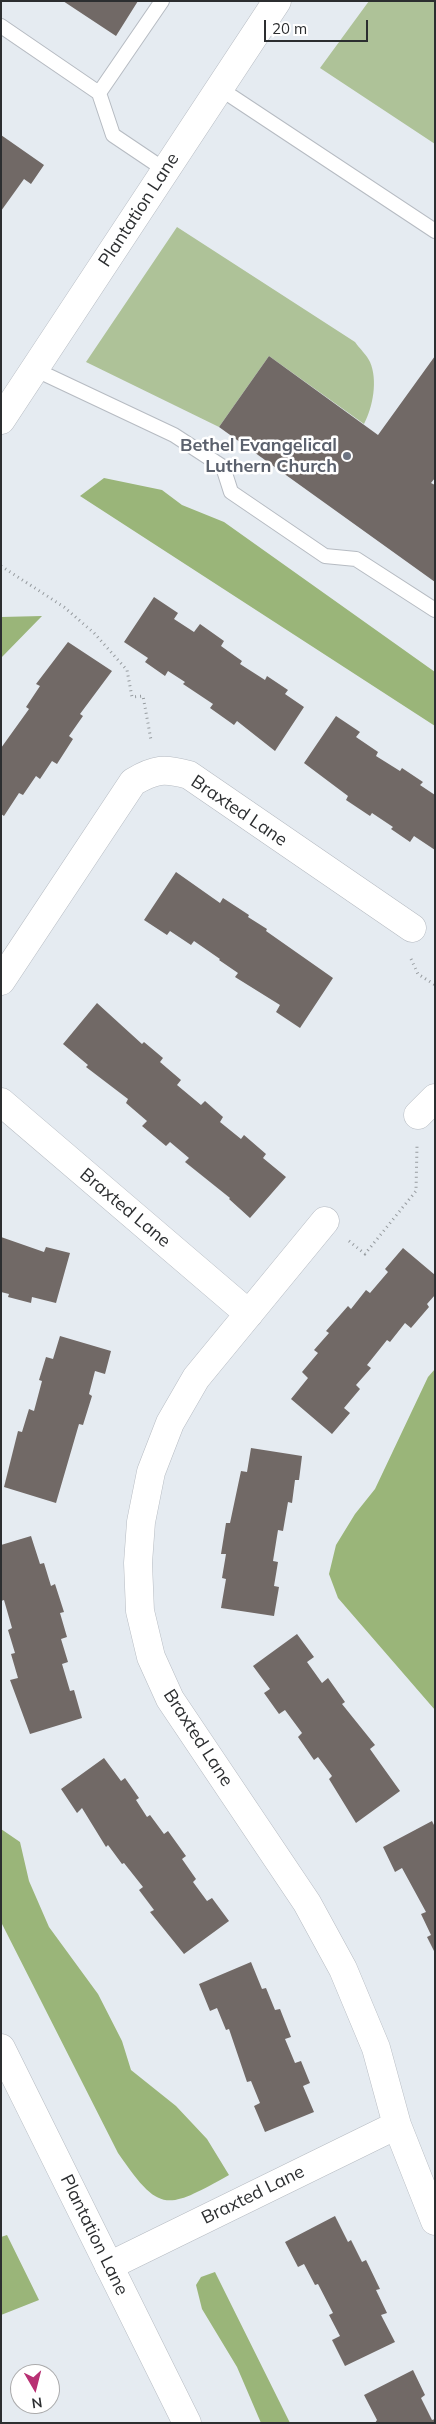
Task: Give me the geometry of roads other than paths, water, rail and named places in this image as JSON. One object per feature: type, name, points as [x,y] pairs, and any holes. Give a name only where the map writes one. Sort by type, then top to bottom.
[{"type":"street","name":"Plantation Lane","points":[[1,420],[277,1]]},
{"type":"street","name":"Braxted Lane","points":[[1,981],[133,782],[150,772],[170,769],[188,775],[412,928]]},
{"type":"street","name":"Braxted Lane","points":[[1,1102],[249,1314]]},
{"type":"street","name":"Braxted Lane","points":[[325,1221],[196,1378],[170,1423],[151,1472],[141,1522],[138,1564],[140,1612],[151,1657],[170,1699],[307,1903],[343,1969],[376,2048],[398,2126],[435,2221]]},
{"type":"street","name":"Plantation Lane","points":[[1,2048],[187,2423]]},
{"type":"street","name":"Braxted Lane","points":[[109,2266],[398,2126]]},
{"type":"lane","points":[[99,93],[162,1]]},
{"type":"lane","points":[[1,26],[99,93],[113,135],[165,170]]},
{"type":"lane","points":[[219,88],[435,232]]},
{"type":"lane","points":[[34,369],[174,436],[223,466],[231,492],[317,551],[325,556],[356,559],[435,610]]},
{"type":"place","name":"Bethel Evangelical Luthern Church","points":[[347,456]]}]
